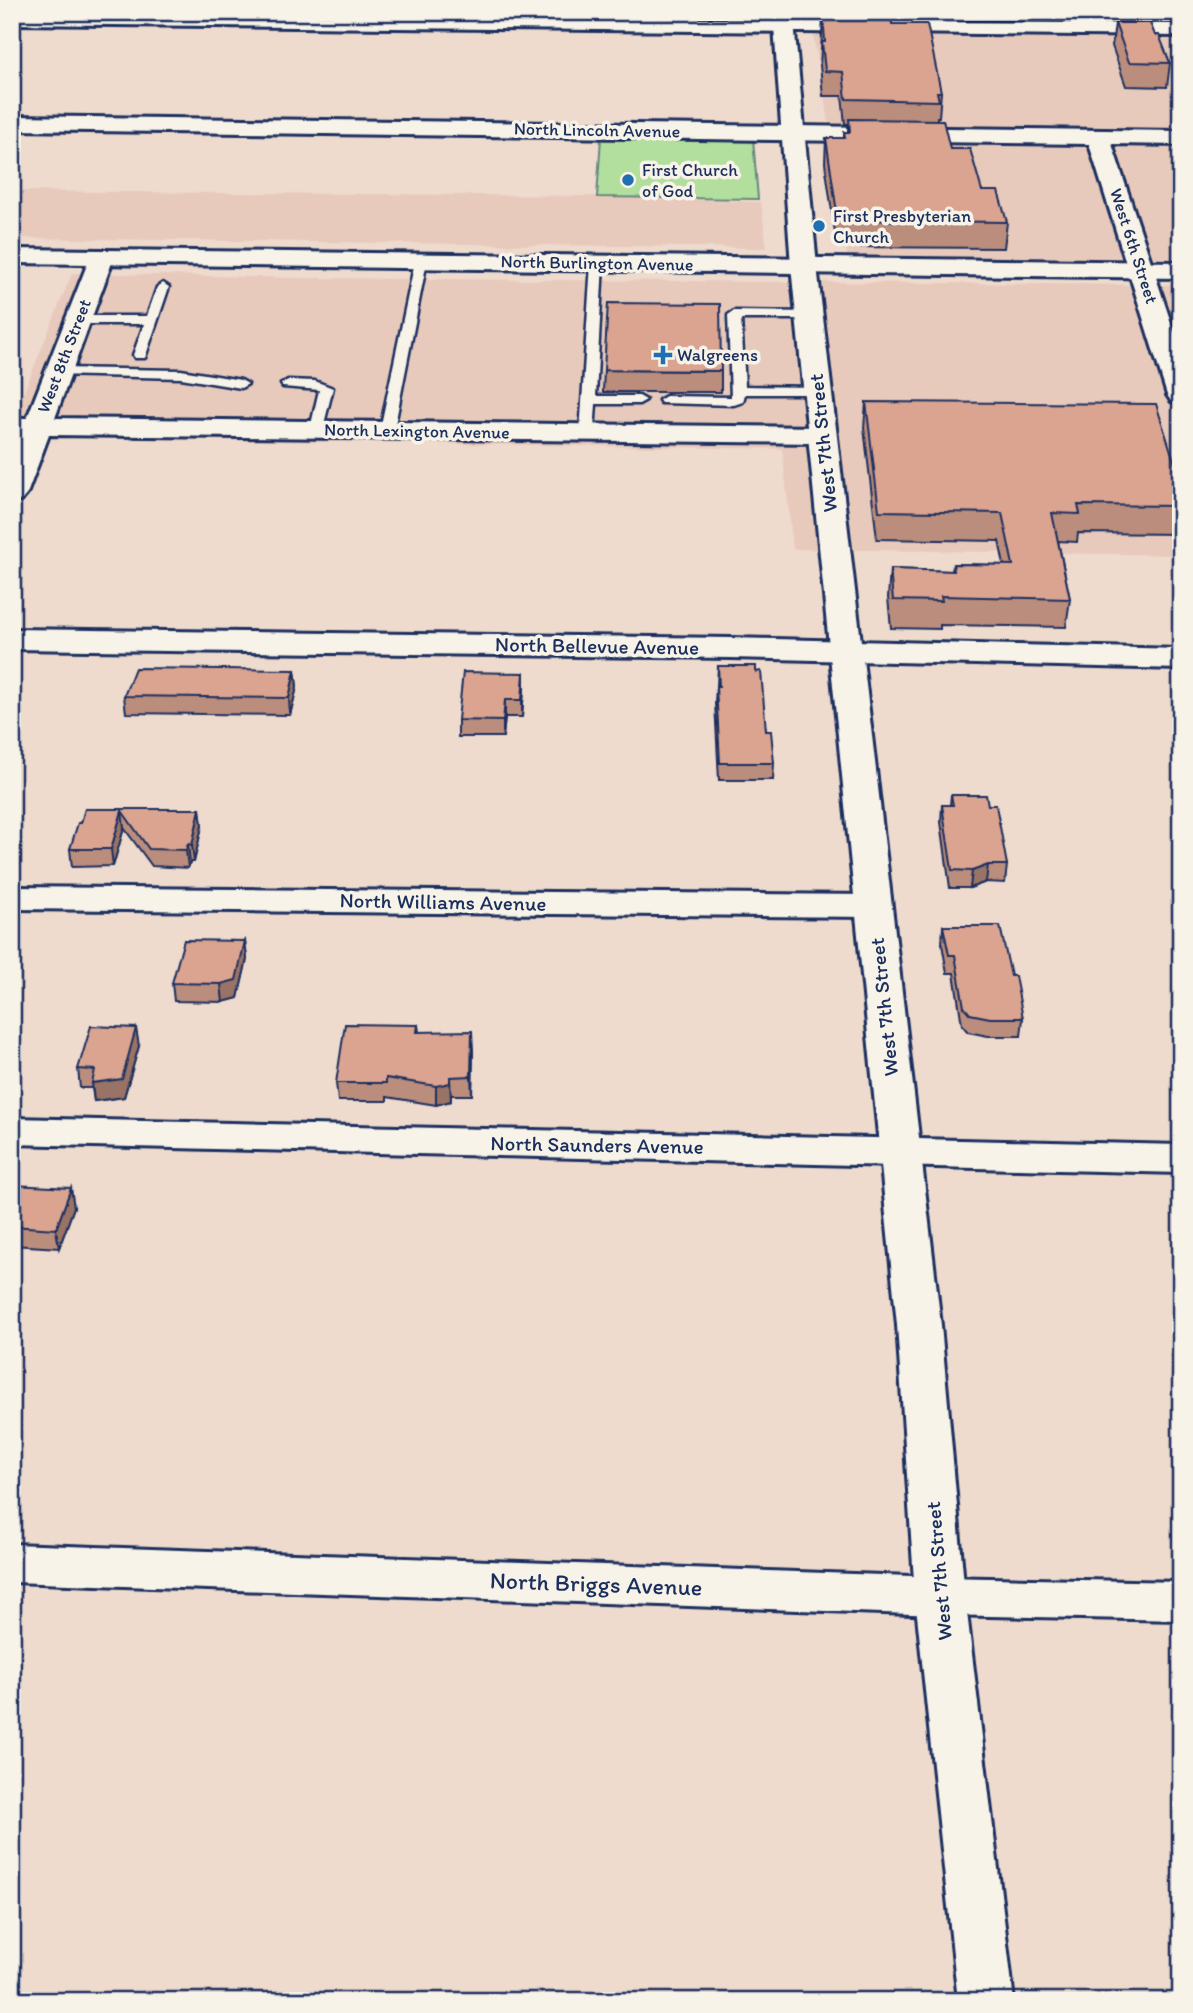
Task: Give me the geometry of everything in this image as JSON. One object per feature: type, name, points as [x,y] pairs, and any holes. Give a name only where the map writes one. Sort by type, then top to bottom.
[{"type":"main road","points":[[12,18],[1063,20],[1181,30]]},
{"type":"main road","name":"West 7th Street","points":[[784,19],[791,132],[804,266],[919,1325],[940,1596],[986,2001]]},
{"type":"main road","name":"North Lincoln Avenue","points":[[12,123],[1181,138]]},
{"type":"main road","name":"West 6th Street","points":[[1098,138],[1181,395]]},
{"type":"main road","name":"North Burlington Avenue","points":[[12,256],[1181,271]]},
{"type":"main road","name":"West 8th Street","points":[[12,494],[24,426],[58,372],[102,257]]},
{"type":"main road","name":"North Lexington Avenue","points":[[24,426],[822,435]]},
{"type":"main road","name":"North Bellevue Avenue","points":[[12,639],[845,651],[1181,659]]},
{"type":"main road","name":"North Williams Avenue","points":[[12,898],[873,906]]},
{"type":"main road","name":"North Saunders Avenue","points":[[12,1131],[1181,1159]]},
{"type":"main road","name":"North Briggs Avenue","points":[[12,1563],[940,1596],[1181,1601]]},
{"type":"lane","points":[[387,430],[421,261]]},
{"type":"lane","points":[[587,433],[597,263]]},
{"type":"lane","points":[[140,355],[163,287]]},
{"type":"lane","points":[[666,400],[738,399],[729,314],[809,315]]},
{"type":"lane","points":[[78,320],[152,320]]},
{"type":"lane","points":[[58,372],[181,373],[242,384]]},
{"type":"lane","points":[[288,384],[326,388],[317,429]]},
{"type":"lane","points":[[738,390],[817,391]]},
{"type":"lane","points":[[590,400],[639,400]]},
{"type":"shaded area","points":[[690,12],[761,12],[761,21],[690,20]]},
{"type":"shaded area","points":[[813,34],[1181,37],[1181,258],[847,257],[832,141]]},
{"type":"shaded area","points":[[12,191],[592,196],[761,202],[767,248],[12,238]]},
{"type":"shaded area","points":[[72,273],[299,278],[1181,285],[1181,555],[793,549],[782,449],[12,437],[12,421]]},
{"type":"green space","points":[[601,138],[753,139],[758,199],[597,197]]},
{"type":"building","points":[[823,12],[890,12],[892,24],[927,24],[941,92],[937,92],[939,101],[846,99],[843,72],[825,71]]},
{"type":"building","points":[[1115,23],[1150,23],[1155,35],[1159,35],[1170,63],[1129,62]]},
{"type":"building","points":[[849,119],[943,120],[950,149],[970,149],[982,191],[998,191],[1007,222],[838,220],[826,138],[845,138],[844,132],[850,132]]},
{"type":"building","points":[[608,303],[720,304],[721,371],[604,370]]},
{"type":"building","points":[[866,402],[1156,404],[1181,483],[1181,506],[1078,505],[1080,514],[1052,513],[1070,599],[941,596],[942,601],[893,600],[890,569],[954,571],[953,564],[1013,565],[1002,513],[879,511]]},
{"type":"building","points":[[718,666],[756,666],[756,672],[761,671],[766,731],[771,731],[774,763],[720,763],[716,686],[719,686]]},
{"type":"building","points":[[135,668],[295,670],[289,698],[124,696]]},
{"type":"building","points":[[463,672],[524,673],[522,700],[505,700],[503,721],[458,720]]},
{"type":"building","points":[[1177,691],[1181,691],[1181,707]]},
{"type":"building","points":[[951,795],[986,795],[988,805],[996,805],[1007,865],[988,865],[972,871],[952,870],[942,805],[953,805]]},
{"type":"building","points":[[85,809],[200,809],[192,845],[188,844],[186,850],[149,849],[122,811],[111,849],[70,849]]},
{"type":"building","points":[[943,926],[1000,926],[1011,976],[1015,976],[1023,1018],[990,1018],[970,1014],[964,1007],[955,955],[949,955]]},
{"type":"building","points":[[184,940],[245,941],[236,980],[221,984],[172,983]]},
{"type":"building","points":[[345,1024],[418,1025],[417,1032],[472,1031],[471,1076],[450,1077],[450,1083],[436,1086],[386,1078],[386,1083],[336,1083]]},
{"type":"building","points":[[91,1026],[136,1028],[122,1079],[92,1083],[95,1070],[78,1069]]},
{"type":"building","points":[[12,1185],[71,1188],[56,1229],[12,1226]]},
{"type":"place","name":"First Church of God","points":[[628,180]]},
{"type":"place","name":"First Presbyterian Church","points":[[819,226]]},
{"type":"place","name":"Walgreens","points":[[663,355]]}]
